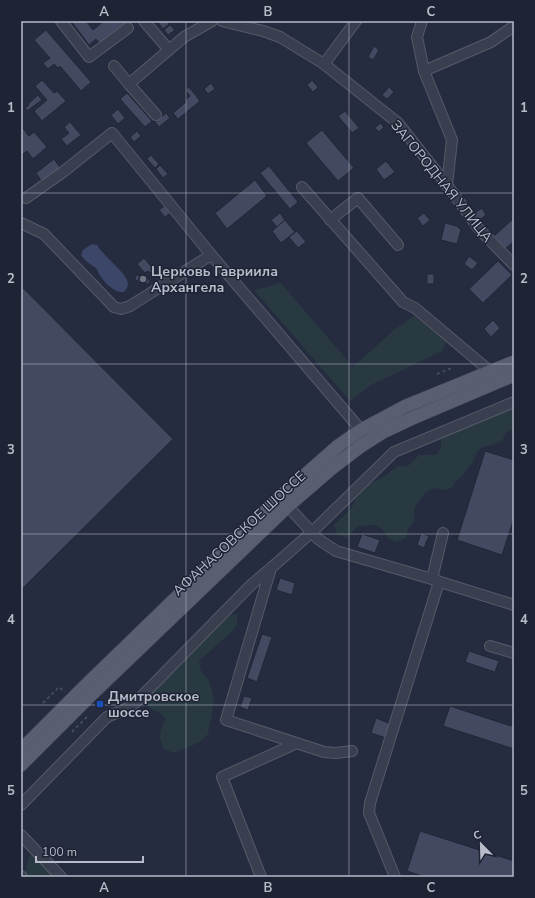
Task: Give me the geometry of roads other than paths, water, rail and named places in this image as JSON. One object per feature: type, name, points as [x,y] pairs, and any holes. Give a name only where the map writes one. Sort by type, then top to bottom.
[{"type":"main road","name":"АФАНАСОВСКОЕ ШОССЕ","points":[[21,765],[338,446],[361,430],[406,406],[514,362]]},
{"type":"main road","name":"АФАНАСОВСКОЕ ШОССЕ","points":[[21,750],[89,682],[284,502],[361,446],[383,432],[514,375]]},
{"type":"street","points":[[61,21],[89,57],[128,28]]},
{"type":"street","points":[[144,21],[169,50]]},
{"type":"street","points":[[129,84],[184,37],[212,21]]},
{"type":"street","points":[[324,64],[356,21]]},
{"type":"street","points":[[422,21],[418,38],[424,71],[452,140],[447,185]]},
{"type":"street","name":"ЗАГОРОДНАЯ УЛИЦА","points":[[224,22],[263,31],[280,37],[324,64],[398,123],[447,185],[479,229],[514,265]]},
{"type":"street","points":[[424,71],[491,42],[514,26]]},
{"type":"street","points":[[114,66],[156,114]]},
{"type":"street","points":[[26,198],[63,172],[112,134],[212,255],[361,430]]},
{"type":"street","points":[[302,187],[403,302],[416,308],[491,372]]},
{"type":"street","points":[[330,220],[358,198],[398,245]]},
{"type":"street","points":[[21,223],[44,234],[114,307],[121,309],[130,306],[212,255]]},
{"type":"street","points":[[21,805],[107,718],[130,707],[136,702],[251,585],[312,532],[394,452],[514,402]]},
{"type":"street","points":[[284,502],[326,546],[336,551],[514,605]]},
{"type":"street","points":[[395,877],[369,813],[370,803],[435,580],[443,534]]},
{"type":"street","points":[[271,568],[226,720],[324,752],[336,753],[352,751]]},
{"type":"street","points":[[490,646],[514,653]]},
{"type":"street","points":[[261,877],[222,777],[296,743]]},
{"type":"street","points":[[21,835],[61,877]]},
{"type":"water","points":[[92,244],[97,245],[123,274],[128,283],[124,292],[114,290],[108,285],[96,268],[86,261],[81,255],[83,250]]},
{"type":"place","name":"Церковь Гавриила Архангела","points":[[143,279]]},
{"type":"place","name":"Дмитровское шоссе","points":[[100,704]]}]
